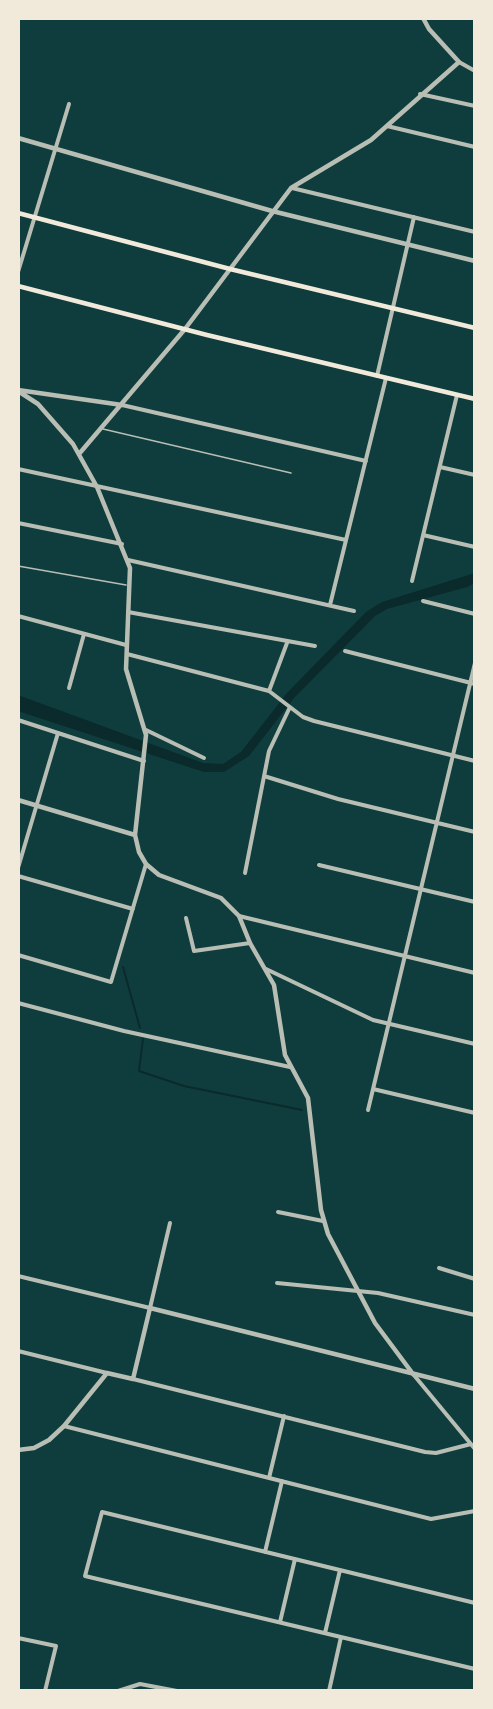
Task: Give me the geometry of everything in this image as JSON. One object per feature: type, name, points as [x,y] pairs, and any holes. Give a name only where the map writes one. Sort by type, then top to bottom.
[{"type":"main road","points":[[18,213],[230,269],[475,328]]},
{"type":"main road","points":[[18,285],[185,329],[475,399]]},
{"type":"street","points":[[423,18],[429,29],[459,62],[475,71]]},
{"type":"street","points":[[79,454],[185,329],[291,188],[354,151],[459,62]]},
{"type":"street","points":[[420,94],[475,106]]},
{"type":"street","points":[[18,272],[69,104]]},
{"type":"street","points":[[386,126],[475,147]]},
{"type":"street","points":[[18,138],[272,211],[475,261]]},
{"type":"street","points":[[291,188],[475,232]]},
{"type":"street","points":[[377,376],[414,217]]},
{"type":"street","points":[[330,605],[386,378]]},
{"type":"street","points":[[18,390],[122,405],[366,462]]},
{"type":"street","points":[[18,390],[43,409],[79,454],[97,487],[128,560],[131,586],[126,645],[127,675],[146,730],[135,835],[146,864],[164,878],[221,898],[239,916],[250,943],[274,985],[279,1002],[283,1047],[290,1067],[308,1098],[323,1221],[357,1291],[384,1336],[475,1449]]},
{"type":"street","points":[[412,581],[458,395]]},
{"type":"street","points":[[440,467],[475,475]]},
{"type":"street","points":[[18,469],[346,540]]},
{"type":"street","points":[[18,522],[122,544]]},
{"type":"street","points":[[423,535],[475,547]]},
{"type":"street","points":[[128,560],[354,610]]},
{"type":"street","points":[[423,601],[475,614]]},
{"type":"street","points":[[128,612],[287,643],[315,646]]},
{"type":"street","points":[[18,616],[126,645]]},
{"type":"street","points":[[69,688],[84,634]]},
{"type":"street","points":[[269,691],[287,643]]},
{"type":"street","points":[[345,651],[473,683]]},
{"type":"street","points":[[126,654],[269,691],[303,717],[314,721],[475,761]]},
{"type":"street","points":[[368,1110],[453,755],[473,683],[475,663]]},
{"type":"street","points":[[245,873],[272,742],[289,706]]},
{"type":"street","points":[[18,720],[144,758]]},
{"type":"street","points":[[146,730],[204,758]]},
{"type":"street","points":[[18,868],[58,733]]},
{"type":"street","points":[[264,776],[338,800],[475,832]]},
{"type":"street","points":[[18,800],[135,835]]},
{"type":"street","points":[[18,954],[111,982],[146,864]]},
{"type":"street","points":[[319,865],[475,902]]},
{"type":"street","points":[[18,876],[132,909]]},
{"type":"street","points":[[239,916],[475,973]]},
{"type":"street","points":[[186,918],[194,951],[250,943]]},
{"type":"street","points":[[266,969],[282,974],[355,1013],[388,1024],[475,1044]]},
{"type":"street","points":[[18,1003],[124,1031],[290,1067]]},
{"type":"street","points":[[373,1089],[475,1113]]},
{"type":"street","points":[[278,1212],[323,1221]]},
{"type":"street","points":[[133,1379],[170,1223]]},
{"type":"street","points":[[439,1268],[475,1279]]},
{"type":"street","points":[[18,1276],[475,1389]]},
{"type":"street","points":[[277,1283],[357,1291],[475,1315]]},
{"type":"street","points":[[18,1351],[432,1453],[471,1444]]},
{"type":"street","points":[[18,1450],[25,1451],[41,1445],[64,1426],[107,1373]]},
{"type":"street","points":[[269,1478],[284,1416]]},
{"type":"street","points":[[64,1426],[431,1519],[475,1511]]},
{"type":"street","points":[[265,1552],[282,1481]]},
{"type":"street","points":[[475,1603],[102,1512],[85,1576],[475,1669]]},
{"type":"street","points":[[279,1622],[295,1559]]},
{"type":"street","points":[[325,1633],[340,1570]]},
{"type":"street","points":[[329,1691],[341,1637]]},
{"type":"street","points":[[18,1638],[56,1646],[45,1691]]},
{"type":"street","points":[[118,1691],[140,1684],[177,1691]]},
{"type":"lane","points":[[102,429],[291,473]]},
{"type":"lane","points":[[18,566],[131,586]]},
{"type":"water","points":[[475,573],[475,583],[467,587],[387,609],[375,616],[294,698],[249,756],[224,772],[204,772],[18,711],[18,695],[203,763],[223,764],[241,752],[287,693],[366,612],[382,602]]},
{"type":"waterway","points":[[123,967],[140,1028]]},
{"type":"waterway","points":[[143,1039],[139,1071],[184,1086],[302,1110]]}]
